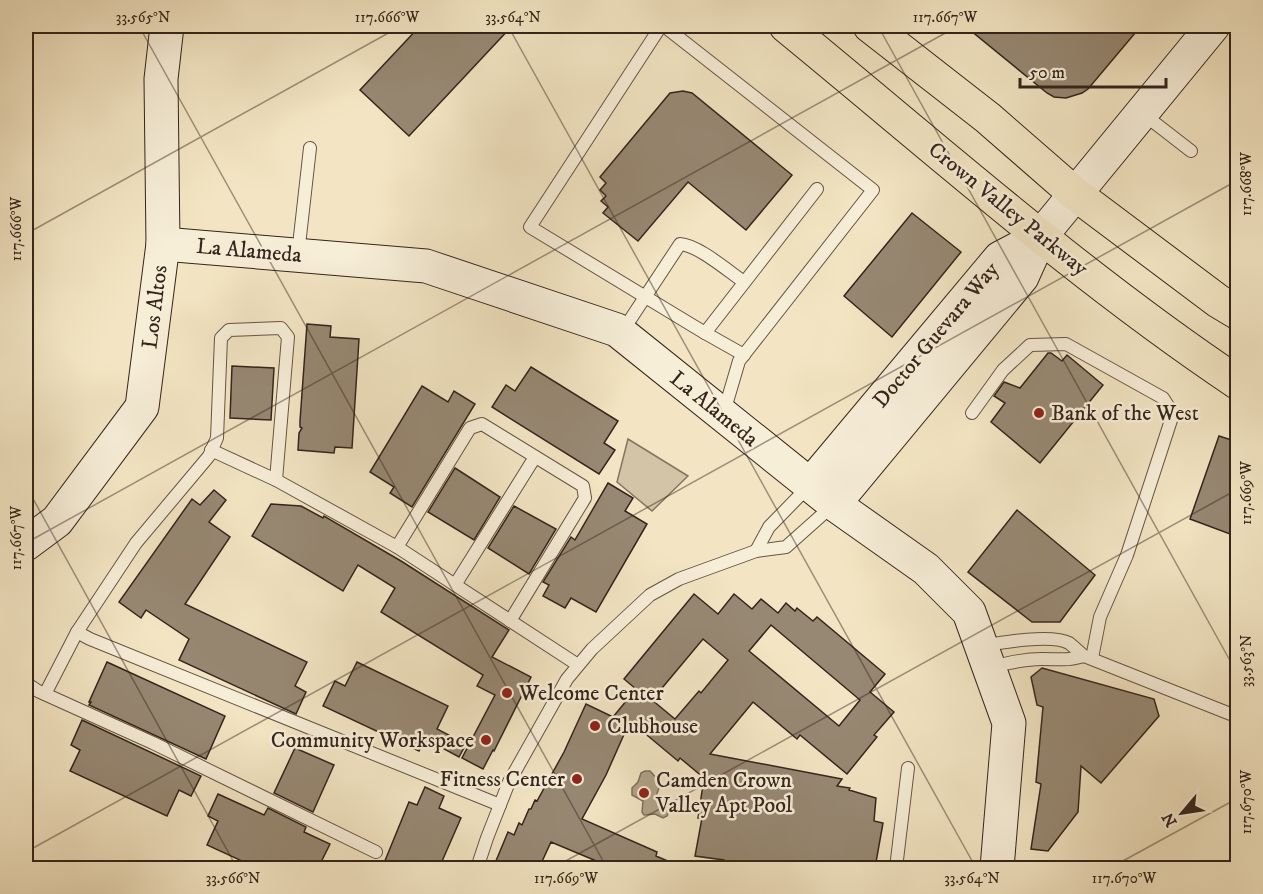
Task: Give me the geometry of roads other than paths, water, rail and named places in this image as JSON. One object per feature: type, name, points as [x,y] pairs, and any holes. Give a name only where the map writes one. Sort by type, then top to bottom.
[{"type":"main road","name":"Crown Valley Parkway","points":[[786,26],[1040,237],[1170,338],[1238,383]]},
{"type":"main road","points":[[884,30],[1074,193],[1210,295],[1238,313]]},
{"type":"street","name":"Los Altos","points":[[26,544],[57,521],[142,407],[163,244],[161,79],[167,26]]},
{"type":"street","name":"Doctor Guevara Way","points":[[822,495],[1022,277],[1040,237],[1214,26]]},
{"type":"street","name":"La Alameda","points":[[163,244],[426,266],[617,330],[822,495],[926,569],[969,612],[1009,723],[997,868]]},
{"type":"lane","points":[[723,416],[739,362],[873,190],[662,26],[530,227],[744,355]]},
{"type":"lane","points":[[1141,113],[1191,151]]},
{"type":"lane","points":[[298,255],[310,148]]},
{"type":"lane","points":[[705,333],[817,189]]},
{"type":"lane","points":[[621,333],[680,244],[687,244],[696,249],[744,282]]},
{"type":"lane","points":[[45,694],[77,632],[135,543],[209,456],[217,438],[221,338],[229,330],[281,328],[288,337],[276,480]]},
{"type":"lane","points":[[972,413],[1003,370],[1030,345],[1066,344],[1163,398],[1173,414],[1127,555],[1100,617],[1088,657]]},
{"type":"lane","points":[[398,547],[470,428],[482,424],[583,486],[585,498],[510,621]]},
{"type":"lane","points":[[211,450],[276,480],[398,547],[578,665]]},
{"type":"lane","points":[[455,585],[535,457]]},
{"type":"lane","points":[[756,551],[769,527],[822,495]]},
{"type":"lane","points":[[477,868],[509,782],[567,679],[592,649],[650,595],[680,579],[756,551],[786,547],[822,495]]},
{"type":"lane","points":[[77,632],[500,805]]},
{"type":"lane","points":[[985,657],[1014,641],[1045,639],[1067,642],[1088,657],[1238,717]]},
{"type":"lane","points":[[26,645],[26,662]]},
{"type":"lane","points":[[985,657],[1015,661],[1041,659],[1066,661],[1088,657]]},
{"type":"lane","points":[[26,683],[376,852]]},
{"type":"lane","points":[[896,868],[908,768]]},
{"type":"place","name":"Bank of the West","points":[[1039,413]]},
{"type":"place","name":"Welcome Center","points":[[507,693]]},
{"type":"place","name":"Clubhouse","points":[[595,726]]},
{"type":"place","name":"Community Workspace","points":[[486,740]]},
{"type":"place","name":"Fitness Center","points":[[577,779]]},
{"type":"place","name":"Camden Crown Valley Apt Pool","points":[[644,793]]}]
